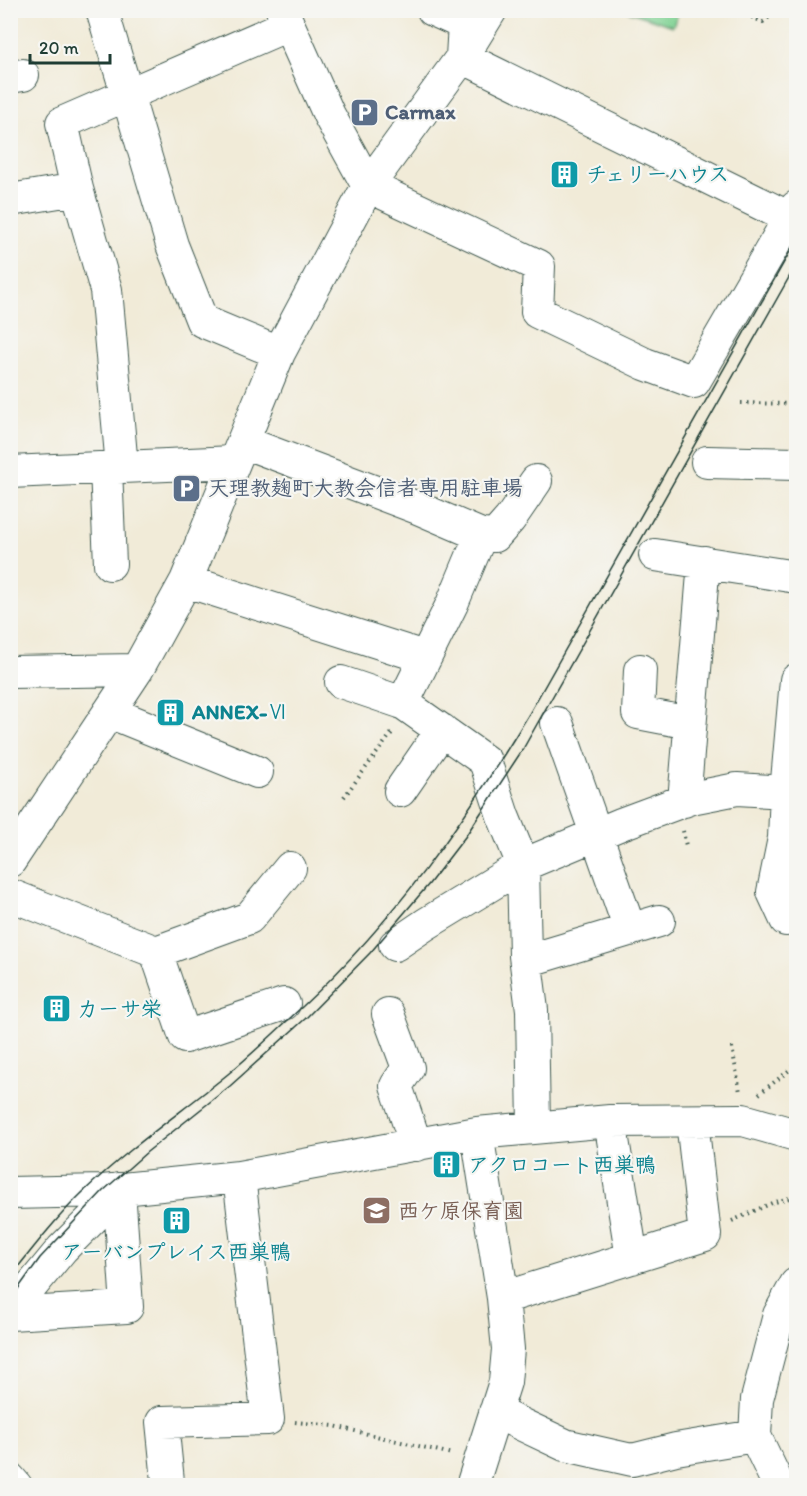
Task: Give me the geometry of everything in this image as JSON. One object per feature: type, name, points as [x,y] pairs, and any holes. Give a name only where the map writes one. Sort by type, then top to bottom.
[{"type":"street","points":[[102,10],[172,245],[202,321],[279,353]]},
{"type":"street","points":[[433,10],[464,24],[462,57]]},
{"type":"street","points":[[10,861],[137,670],[186,581],[279,353],[368,186],[462,57],[491,10]]},
{"type":"street","points":[[110,564],[114,467],[106,291],[77,189],[62,123],[126,96],[285,18],[329,115],[368,186],[539,266],[537,312],[645,364],[694,382],[794,216],[462,57]]},
{"type":"street","points":[[10,200],[77,189]]},
{"type":"street","points":[[10,472],[114,467],[238,452],[418,508],[481,535],[495,536],[510,519],[536,481]]},
{"type":"street","points":[[707,462],[796,464]]},
{"type":"street","points":[[407,705],[424,657],[452,604],[481,535]]},
{"type":"street","points":[[655,555],[796,577]]},
{"type":"street","points":[[684,801],[704,562]]},
{"type":"street","points":[[186,581],[424,657]]},
{"type":"street","points":[[10,672],[137,670]]},
{"type":"street","points":[[640,670],[638,713],[690,723]]},
{"type":"street","points":[[341,682],[407,705],[484,761],[523,865],[526,962],[532,1010],[534,1127]]},
{"type":"street","points":[[783,920],[773,892],[790,839],[786,792],[796,689]]},
{"type":"street","points":[[109,712],[257,772]]},
{"type":"street","points":[[526,962],[644,926],[597,834],[557,723]]},
{"type":"street","points":[[400,791],[442,730]]},
{"type":"street","points":[[395,945],[523,865],[597,834],[684,801],[737,789],[786,792]]},
{"type":"street","points":[[10,895],[156,952],[249,918],[290,868]]},
{"type":"street","points":[[156,952],[184,1037],[284,1004]]},
{"type":"street","points":[[388,1014],[408,1068],[396,1086],[416,1144]]},
{"type":"street","points":[[10,1193],[119,1191],[239,1177],[477,1133],[610,1121],[743,1120],[796,1135]]},
{"type":"street","points":[[610,1121],[632,1258]]},
{"type":"street","points":[[503,1298],[705,1235],[692,1121]]},
{"type":"street","points":[[476,1473],[505,1382],[508,1349],[503,1298],[477,1133]]},
{"type":"street","points":[[168,1481],[162,1422],[268,1419],[239,1177]]},
{"type":"street","points":[[10,1313],[127,1307],[119,1191]]},
{"type":"street","points":[[10,1313],[62,1249],[119,1191]]},
{"type":"street","points":[[783,1478],[755,1436],[757,1399],[788,1317],[796,1284]]},
{"type":"street","points":[[495,1413],[565,1445],[632,1460],[676,1449],[755,1436]]},
{"type":"street","points":[[10,1479],[16,1485]]},
{"type":"path","points":[[735,10],[763,22],[780,10],[796,18]]},
{"type":"path","points":[[741,403],[796,404]]},
{"type":"path","points":[[344,797],[407,705]]},
{"type":"path","points":[[732,1047],[743,1120]]},
{"type":"path","points":[[743,1120],[755,1096],[796,1065]]},
{"type":"path","points":[[705,1235],[772,1203],[796,1196]]},
{"type":"path","points":[[268,1419],[334,1426],[476,1473]]},
{"type":"green space","points":[[679,10],[673,26],[627,11]]},
{"type":"tram line","points":[[10,1277],[84,1191],[137,1145],[257,1049],[336,974],[398,905],[453,831],[529,714],[796,241]]},
{"type":"tram line","points":[[10,1300],[40,1258],[103,1191],[147,1152],[230,1086],[305,1019],[370,953],[429,884],[465,837],[523,749],[796,265]]},
{"type":"place","name":"Carmax","points":[[364,112]]},
{"type":"place","name":"チェリーハウス","points":[[565,174]]},
{"type":"place","name":"天理教麹町大教会信者専用駐車場","points":[[187,488]]},
{"type":"place","name":"ANNEX-Ⅵ","points":[[171,712]]},
{"type":"place","name":"カーサ栄","points":[[56,1009]]},
{"type":"place","name":"アクロコート西巣鴨","points":[[447,1165]]},
{"type":"place","name":"西ケ原保育園","points":[[377,1211]]},
{"type":"place","name":"アーバンプレイス西巣鴨","points":[[176,1221]]}]
